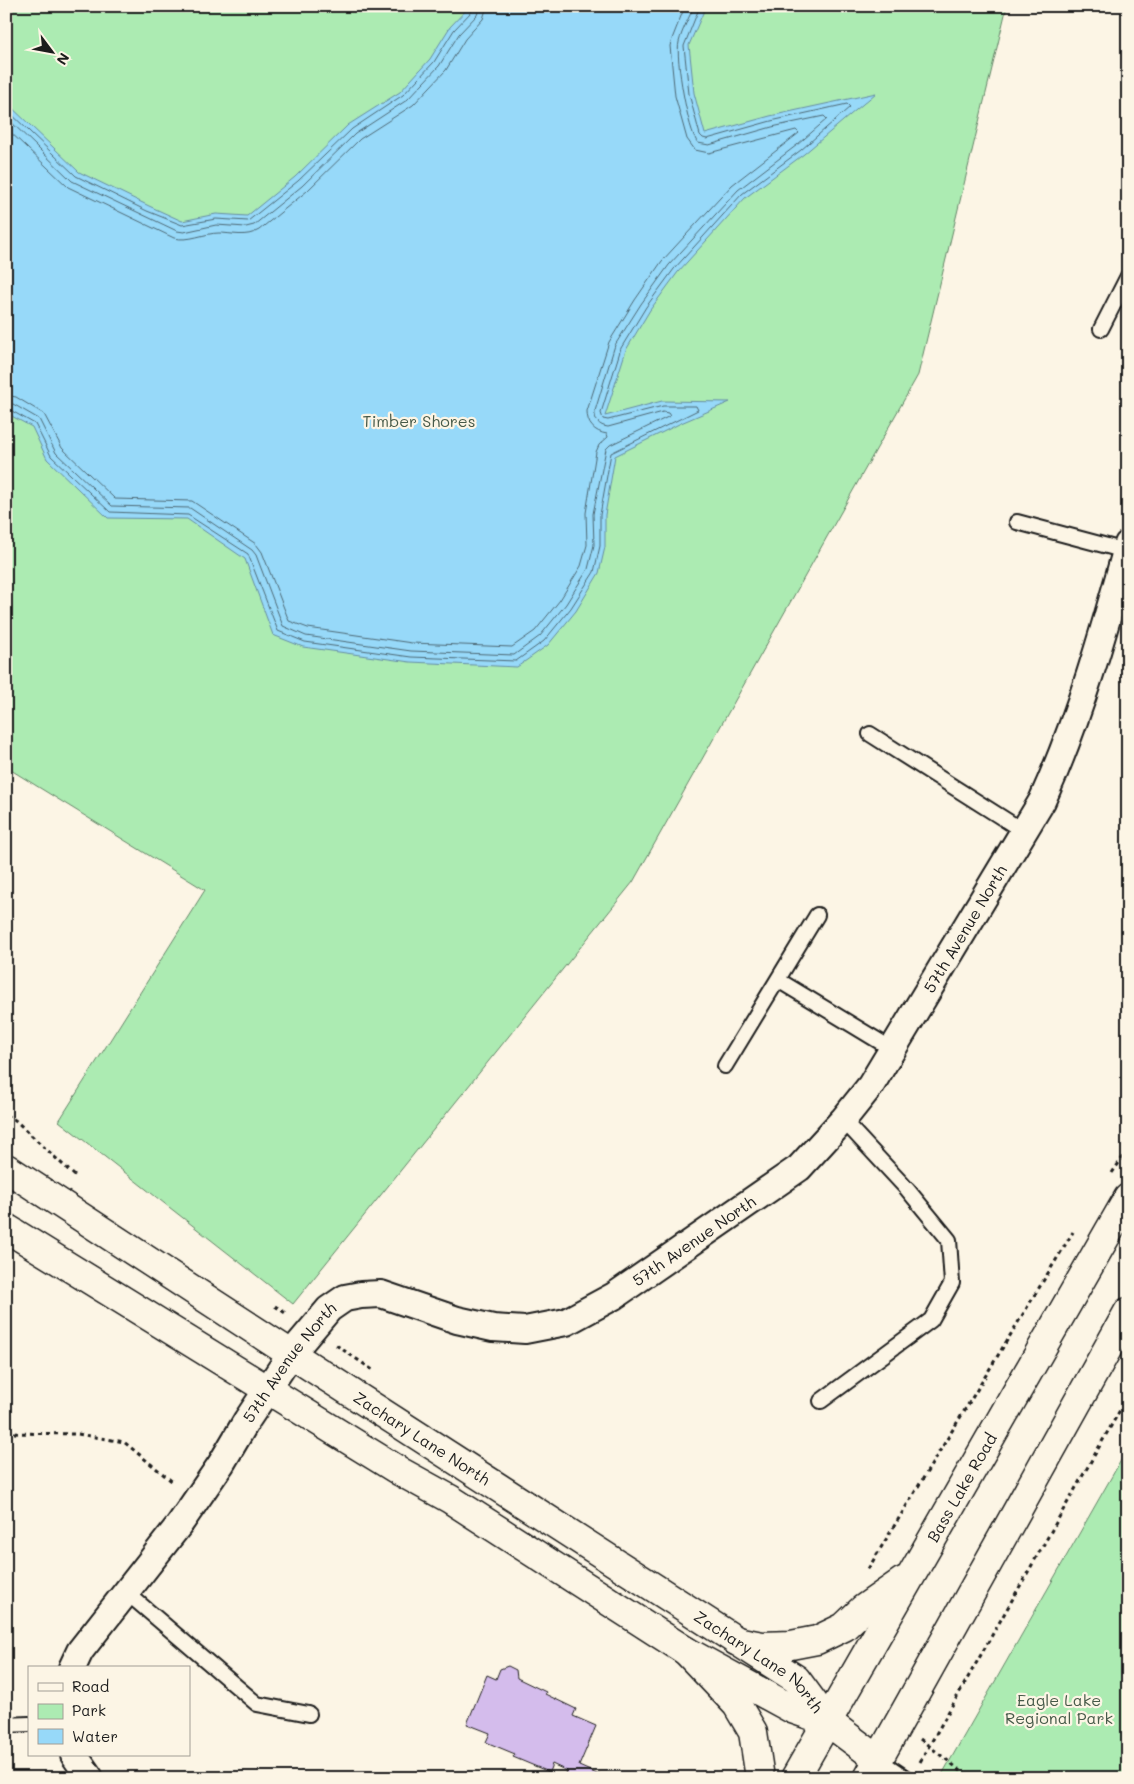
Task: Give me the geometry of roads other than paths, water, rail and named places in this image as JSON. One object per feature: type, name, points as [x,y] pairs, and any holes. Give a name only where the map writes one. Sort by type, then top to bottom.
[{"type":"street","name":"57th Avenue North","points":[[73,1666],[80,1651],[179,1524],[291,1354],[329,1309],[345,1298],[381,1294],[457,1320],[493,1328],[525,1330],[566,1322],[614,1296],[799,1168],[843,1120],[871,1085],[1042,801],[1060,761],[1077,714],[1127,547]]},
{"type":"street","name":"Zachary Lane North","points":[[6,1168],[796,1679],[827,1721],[874,1769]]},
{"type":"street","name":"Bass Lake Road","points":[[796,1778],[1128,1198]]},
{"type":"street","name":"Zachary Lane North","points":[[6,1228],[401,1472],[450,1499],[686,1651],[792,1709],[827,1721]]},
{"type":"street","points":[[874,1769],[1128,1312]]},
{"type":"street","points":[[736,1641],[762,1646],[791,1645],[817,1640],[844,1628],[863,1610],[910,1576]]},
{"type":"street","points":[[686,1651],[737,1705],[753,1732],[760,1778]]},
{"type":"street","points":[[75,1756],[90,1778]]},
{"type":"lane","points":[[1101,329],[1128,276]]},
{"type":"lane","points":[[1017,522],[1127,547]]},
{"type":"lane","points":[[870,734],[1023,832]]},
{"type":"lane","points":[[725,1066],[817,914]]},
{"type":"lane","points":[[778,980],[892,1049]]},
{"type":"lane","points":[[821,1401],[931,1320],[952,1283],[950,1240],[907,1189],[843,1120]]},
{"type":"lane","points":[[126,1592],[257,1704],[309,1714]]},
{"type":"lane","points":[[6,1725],[28,1724]]},
{"type":"lane","points":[[874,1769],[911,1774]]},
{"type":"water","points":[[470,6],[706,6],[689,45],[694,93],[705,134],[770,116],[876,93],[804,154],[745,198],[678,272],[650,310],[626,350],[605,416],[662,401],[730,402],[681,423],[615,456],[605,515],[605,547],[599,573],[576,611],[548,645],[517,667],[410,662],[303,647],[273,635],[245,559],[187,519],[108,518],[47,459],[32,427],[6,413],[6,102],[79,172],[149,206],[182,221],[216,214],[247,216],[295,177],[348,125],[400,92],[430,59],[450,27]]},
{"type":"park label","name":"Timber Shores","points":[[419,421]]},
{"type":"park label","name":"Eagle Lake Regional Park","points":[[1059,1709]]}]
